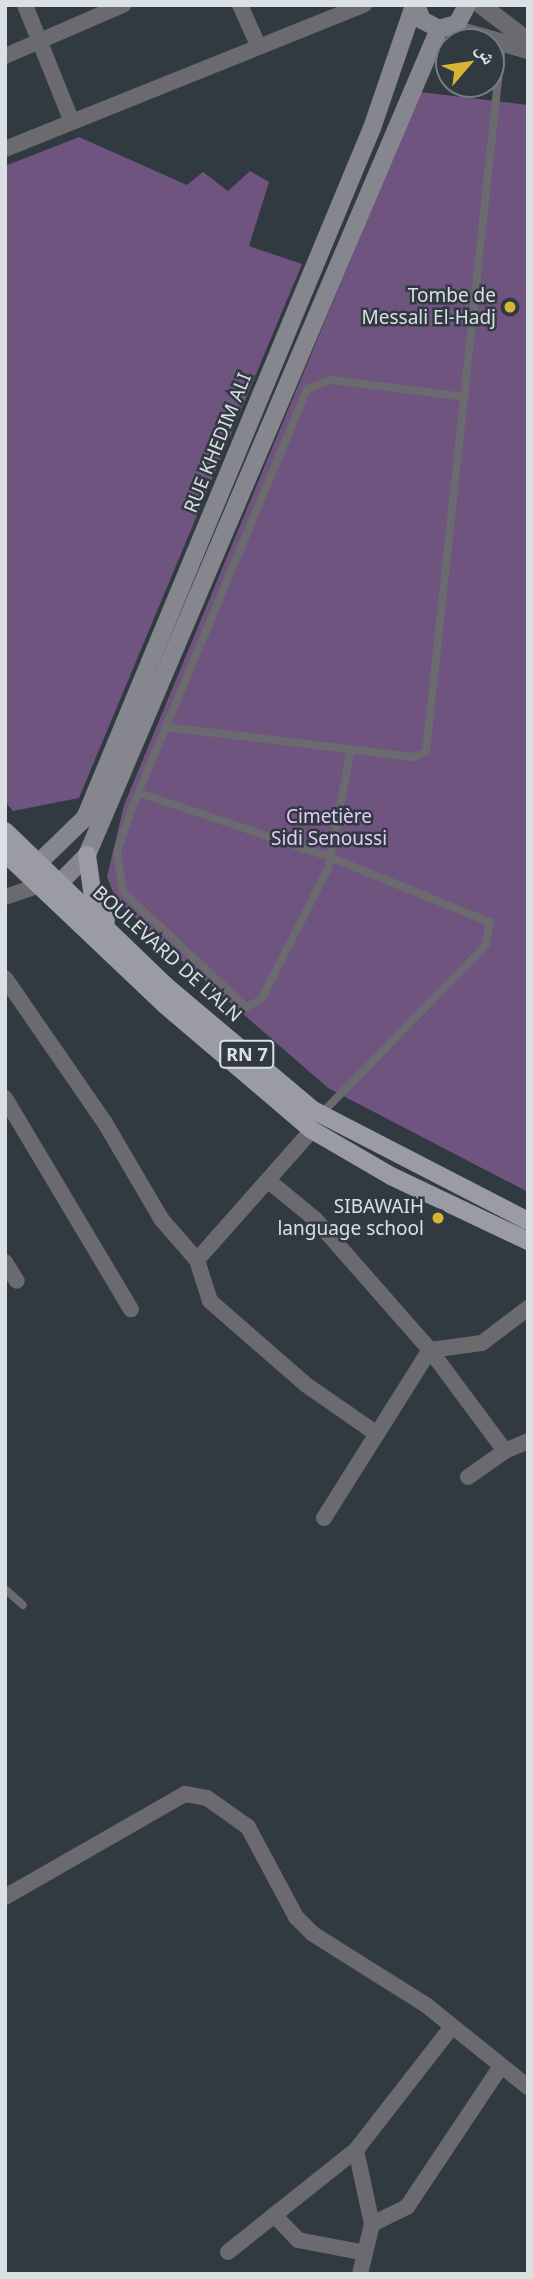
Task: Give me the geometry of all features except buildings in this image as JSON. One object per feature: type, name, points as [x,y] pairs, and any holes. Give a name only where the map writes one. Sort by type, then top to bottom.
[{"type":"main road","points":[[415,5],[422,20],[444,28]]},
{"type":"main road","name":"RUE KHEDIM ALI","points":[[43,880],[85,818],[372,128],[415,5]]},
{"type":"main road","name":"RUE KHEDIM ALI","points":[[444,28],[467,5]]},
{"type":"main road","name":"RUE KHEDIM ALI","points":[[43,880],[87,856],[435,49]]},
{"type":"main road","name":"BOULEVARD DE L'ALN","points":[[5,831],[43,880],[164,1005],[391,1177],[528,1241]]},
{"type":"main road","name":"BOULEVARD DE L'ALN","points":[[5,853],[112,934],[317,1122],[528,1221]]},
{"type":"main road","points":[[87,856],[92,891],[112,934]]},
{"type":"street","points":[[25,5],[72,122]]},
{"type":"street","points":[[5,56],[123,5]]},
{"type":"street","points":[[240,5],[258,45]]},
{"type":"street","points":[[5,149],[258,45],[364,5]]},
{"type":"street","points":[[481,5],[528,41]]},
{"type":"street","points":[[505,41],[528,50]]},
{"type":"street","points":[[5,897],[43,880]]},
{"type":"street","points":[[5,978],[91,1101],[162,1220],[197,1260],[210,1301],[305,1384],[374,1432]]},
{"type":"street","points":[[5,1098],[131,1310]]},
{"type":"street","points":[[197,1260],[271,1183],[317,1122]]},
{"type":"street","points":[[271,1183],[315,1219],[430,1350],[505,1451]]},
{"type":"street","points":[[5,1262],[16,1281]]},
{"type":"street","points":[[324,1518],[374,1432],[430,1350],[482,1343],[528,1308]]},
{"type":"street","points":[[468,1477],[505,1451],[528,1441]]},
{"type":"street","points":[[5,1897],[184,1794],[207,1798],[248,1827],[296,1917],[313,1934],[426,2004],[499,2069],[528,2087]]},
{"type":"street","points":[[228,2252],[356,2150],[451,2028]]},
{"type":"street","points":[[372,2224],[407,2207],[499,2069]]},
{"type":"street","points":[[356,2150],[372,2224],[360,2274]]},
{"type":"street","points":[[274,2215],[298,2240],[365,2253]]},
{"type":"lane","points":[[166,727],[412,757],[426,752],[496,98]]},
{"type":"lane","points":[[351,750],[332,858],[261,1000],[246,1007],[123,892],[117,852],[166,727],[307,389],[332,380],[465,397]]},
{"type":"lane","points":[[139,793],[332,858],[490,922],[486,945],[317,1122]]},
{"type":"lane","points":[[5,1589],[23,1605]]},
{"type":"green space","name":"Cimetière Sidi Senoussi","points":[[420,92],[435,94],[435,98],[470,98],[528,105],[528,1192],[328,1088],[156,938],[115,897],[107,877],[124,805]]},
{"type":"green space","points":[[79,137],[187,185],[203,172],[228,191],[250,171],[269,182],[249,246],[302,264],[79,798],[13,811],[5,802],[5,166]]},
{"type":"place","name":"Tombe de Messali El-Hadj","points":[[510,307]]},
{"type":"place","name":"SIBAWAIH language school","points":[[438,1218]]}]
